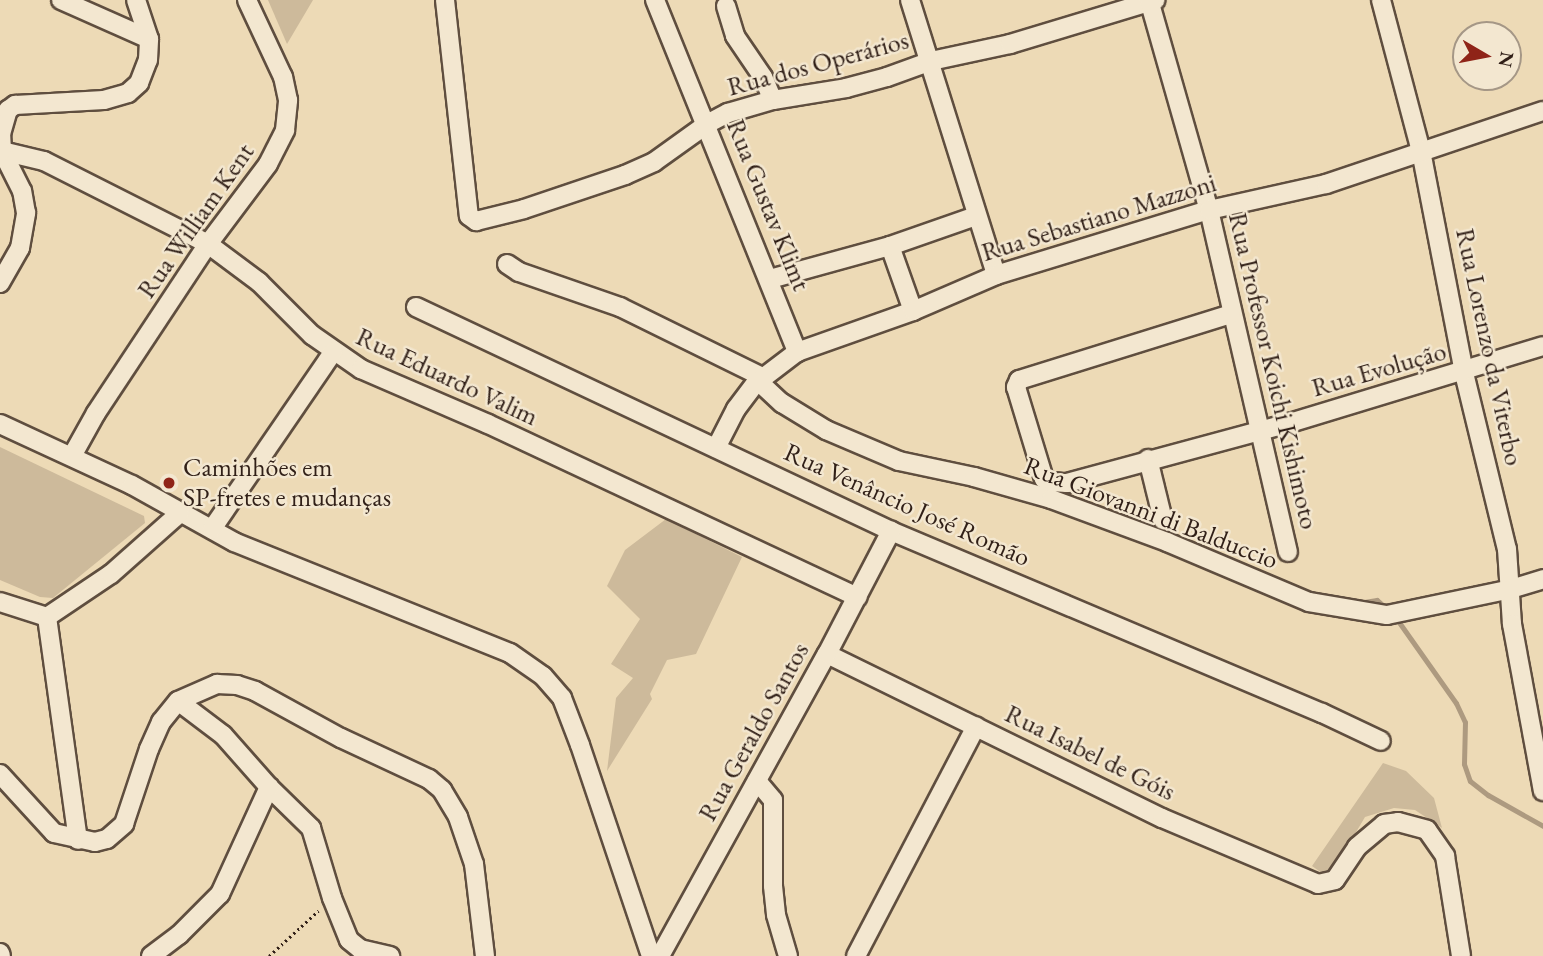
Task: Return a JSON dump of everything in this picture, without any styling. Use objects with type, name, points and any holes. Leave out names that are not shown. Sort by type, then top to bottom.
[{"type":"street","points":[[61,0],[149,39]]},
{"type":"street","points":[[0,283],[20,248],[26,213],[22,191],[2,151],[5,116],[15,105],[104,100],[128,93],[145,74],[149,39],[136,0]]},
{"type":"street","name":"Rua William Kent","points":[[72,456],[96,413],[208,244],[268,164],[285,130],[288,113],[283,77],[247,0]]},
{"type":"street","name":"Rua dos Operários","points":[[445,0],[469,216],[476,221],[513,212],[625,175],[654,162],[707,124],[728,113],[773,100],[846,88],[931,61],[1010,44],[1152,1]]},
{"type":"street","name":"Rua Gustav Klimt","points":[[655,0],[770,279],[797,352]]},
{"type":"street","points":[[910,0],[996,275]]},
{"type":"street","name":"Rua Lorenzo da Viterbo","points":[[1381,0],[1421,151],[1464,373],[1507,549],[1512,624],[1543,791]]},
{"type":"street","name":"Rua Professor Koichi Kishimoto","points":[[1152,1],[1209,210],[1288,552]]},
{"type":"street","points":[[726,6],[735,36],[763,77],[773,100]]},
{"type":"street","name":"Rua Sebastiano Mazzoni","points":[[716,448],[736,409],[760,379],[797,352],[913,310],[996,275],[1209,210],[1326,184],[1543,111]]},
{"type":"street","name":"Rua Eduardo Valim","points":[[2,151],[44,161],[208,244],[259,282],[333,352],[361,369],[488,424],[858,597]]},
{"type":"street","points":[[770,279],[890,246],[976,216]]},
{"type":"street","points":[[890,246],[913,310]]},
{"type":"street","name":"Rua Giovanni di Balduccio","points":[[507,264],[519,272],[620,307],[760,379],[782,403],[825,430],[899,461],[974,477],[1057,488],[1179,547],[1310,603],[1387,614],[1511,589],[1543,579]]},
{"type":"street","name":"Rua Venâncio José Romão","points":[[416,307],[891,531],[1322,713],[1381,741]]},
{"type":"street","points":[[1057,488],[1041,475],[1017,383],[1028,376],[1231,314]]},
{"type":"street","name":"Rua Evolução","points":[[1057,488],[1148,459],[1259,431],[1464,373],[1543,346]]},
{"type":"street","points":[[212,529],[333,352]]},
{"type":"street","points":[[0,424],[72,456],[273,559],[510,653],[553,685],[562,698],[580,745],[651,956]]},
{"type":"street","points":[[1148,459],[1163,520]]},
{"type":"street","points":[[47,617],[111,574],[180,513]]},
{"type":"street","name":"Rua Geraldo Santos","points":[[660,956],[858,597],[891,531]]},
{"type":"street","points":[[0,602],[47,617]]},
{"type":"street","points":[[47,617],[78,840]]},
{"type":"street","name":"Rua Isabel de Góis","points":[[827,654],[1162,818],[1318,884],[1335,880],[1357,847],[1384,824],[1398,822],[1427,830],[1445,856],[1461,956]]},
{"type":"street","points":[[0,774],[42,824],[54,833],[95,842],[118,832],[131,808],[136,784],[161,722],[178,701],[217,684],[237,685],[275,701],[341,738],[429,779],[450,801],[470,853],[480,898],[485,956]]},
{"type":"street","points":[[178,701],[223,735],[269,787],[311,828],[332,898],[353,945],[390,956]]},
{"type":"street","points":[[856,956],[976,726]]},
{"type":"street","points":[[757,781],[773,800],[773,886],[776,915],[788,956]]},
{"type":"street","points":[[151,956],[187,928],[220,894],[241,855],[269,787]]},
{"type":"path","points":[[269,956],[332,898]]},
{"type":"shaded area","points":[[268,0],[313,0],[287,44]]},
{"type":"shaded area","points":[[0,447],[144,516],[145,523],[53,598],[40,597],[0,580]]},
{"type":"shaded area","points":[[666,519],[742,557],[696,654],[667,660],[650,694],[652,699],[607,771],[616,698],[633,678],[611,664],[640,619],[607,586],[625,550]]},
{"type":"shaded area","points":[[1383,763],[1406,771],[1434,798],[1442,828],[1415,810],[1394,808],[1365,817],[1329,878],[1312,866]]},
{"type":"waterway","points":[[1358,603],[1377,600],[1387,609]]},
{"type":"waterway","points":[[1396,618],[1456,703],[1465,722],[1464,764],[1470,781],[1488,795],[1543,826]]},
{"type":"place","name":"Caminhões em SP-fretes e mudanças","points":[[169,483]]}]
